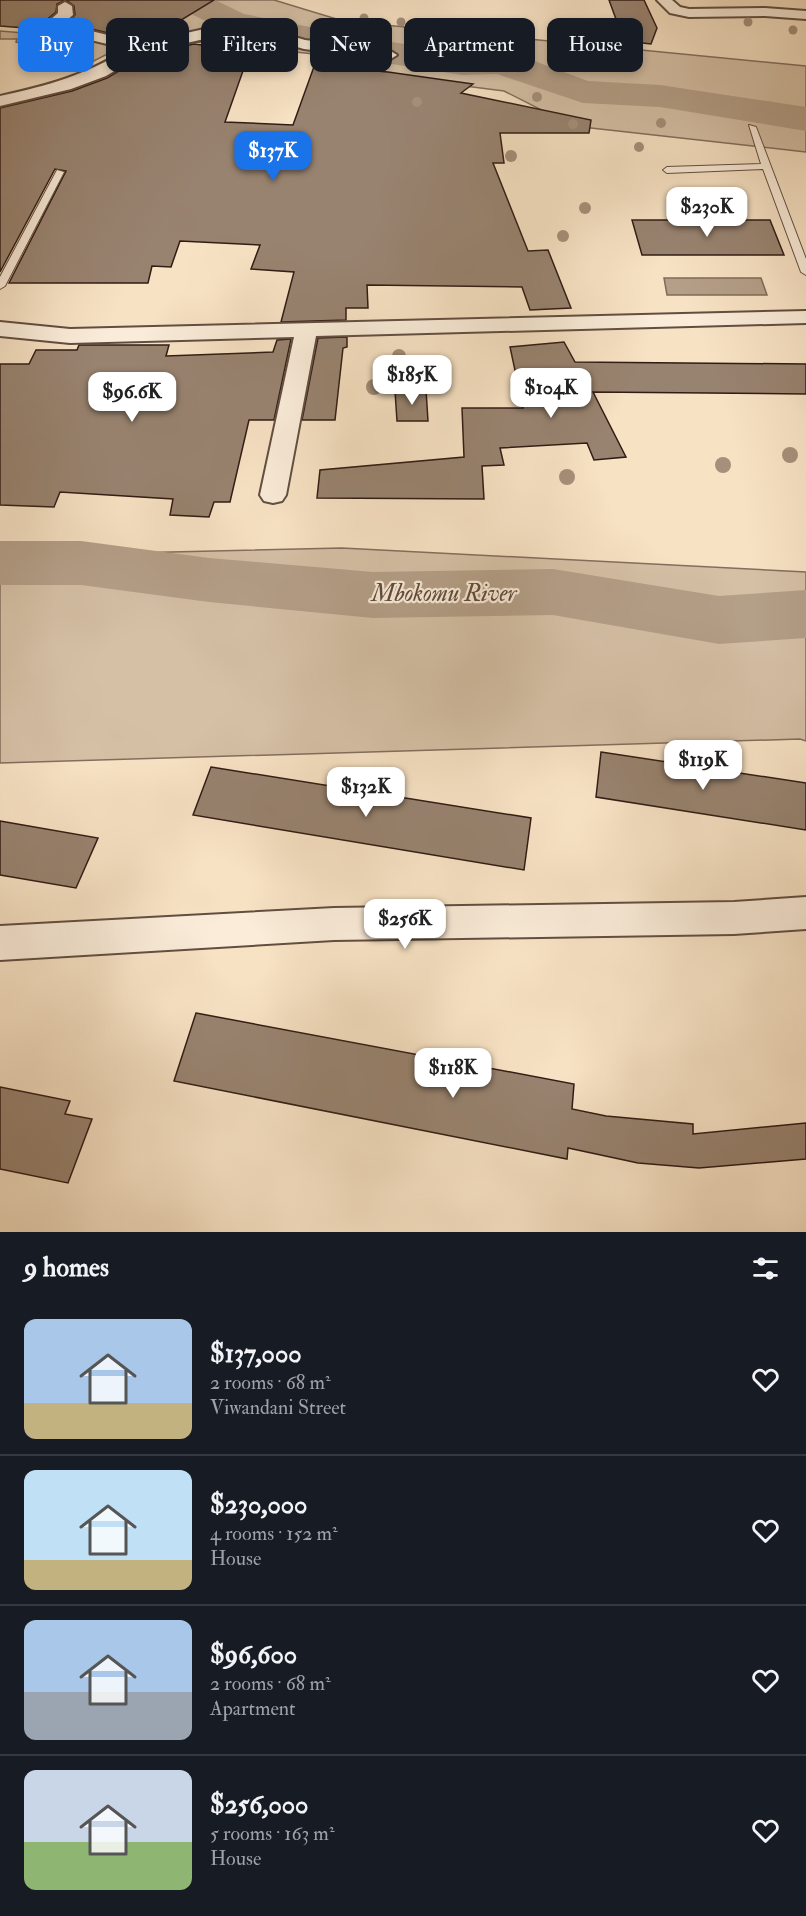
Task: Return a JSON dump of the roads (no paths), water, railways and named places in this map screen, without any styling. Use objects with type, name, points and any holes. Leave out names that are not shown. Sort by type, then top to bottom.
[{"type":"street","points":[[664,0],[675,10],[689,13],[806,15]]},
{"type":"street","points":[[65,6],[66,15],[50,26],[106,40]]},
{"type":"street","points":[[189,36],[239,29],[310,45]]},
{"type":"street","points":[[0,101],[65,86],[106,69]]},
{"type":"street","points":[[0,329],[70,336],[806,318]]},
{"type":"street","points":[[273,495],[306,332]]},
{"type":"street","points":[[0,350],[70,336]]},
{"type":"street","points":[[0,943],[334,924],[734,918],[806,913]]},
{"type":"lane","points":[[752,127],[806,272]]},
{"type":"lane","points":[[667,170],[767,166]]},
{"type":"lane","points":[[0,286],[60,172]]},
{"type":"waterway","points":[[189,0],[234,22],[366,49],[462,64],[498,63],[583,92],[660,96],[806,119]]},
{"type":"waterway","name":"Mbokomu River","points":[[0,563],[81,563],[209,580],[373,595],[553,592],[719,620],[806,614]]}]
